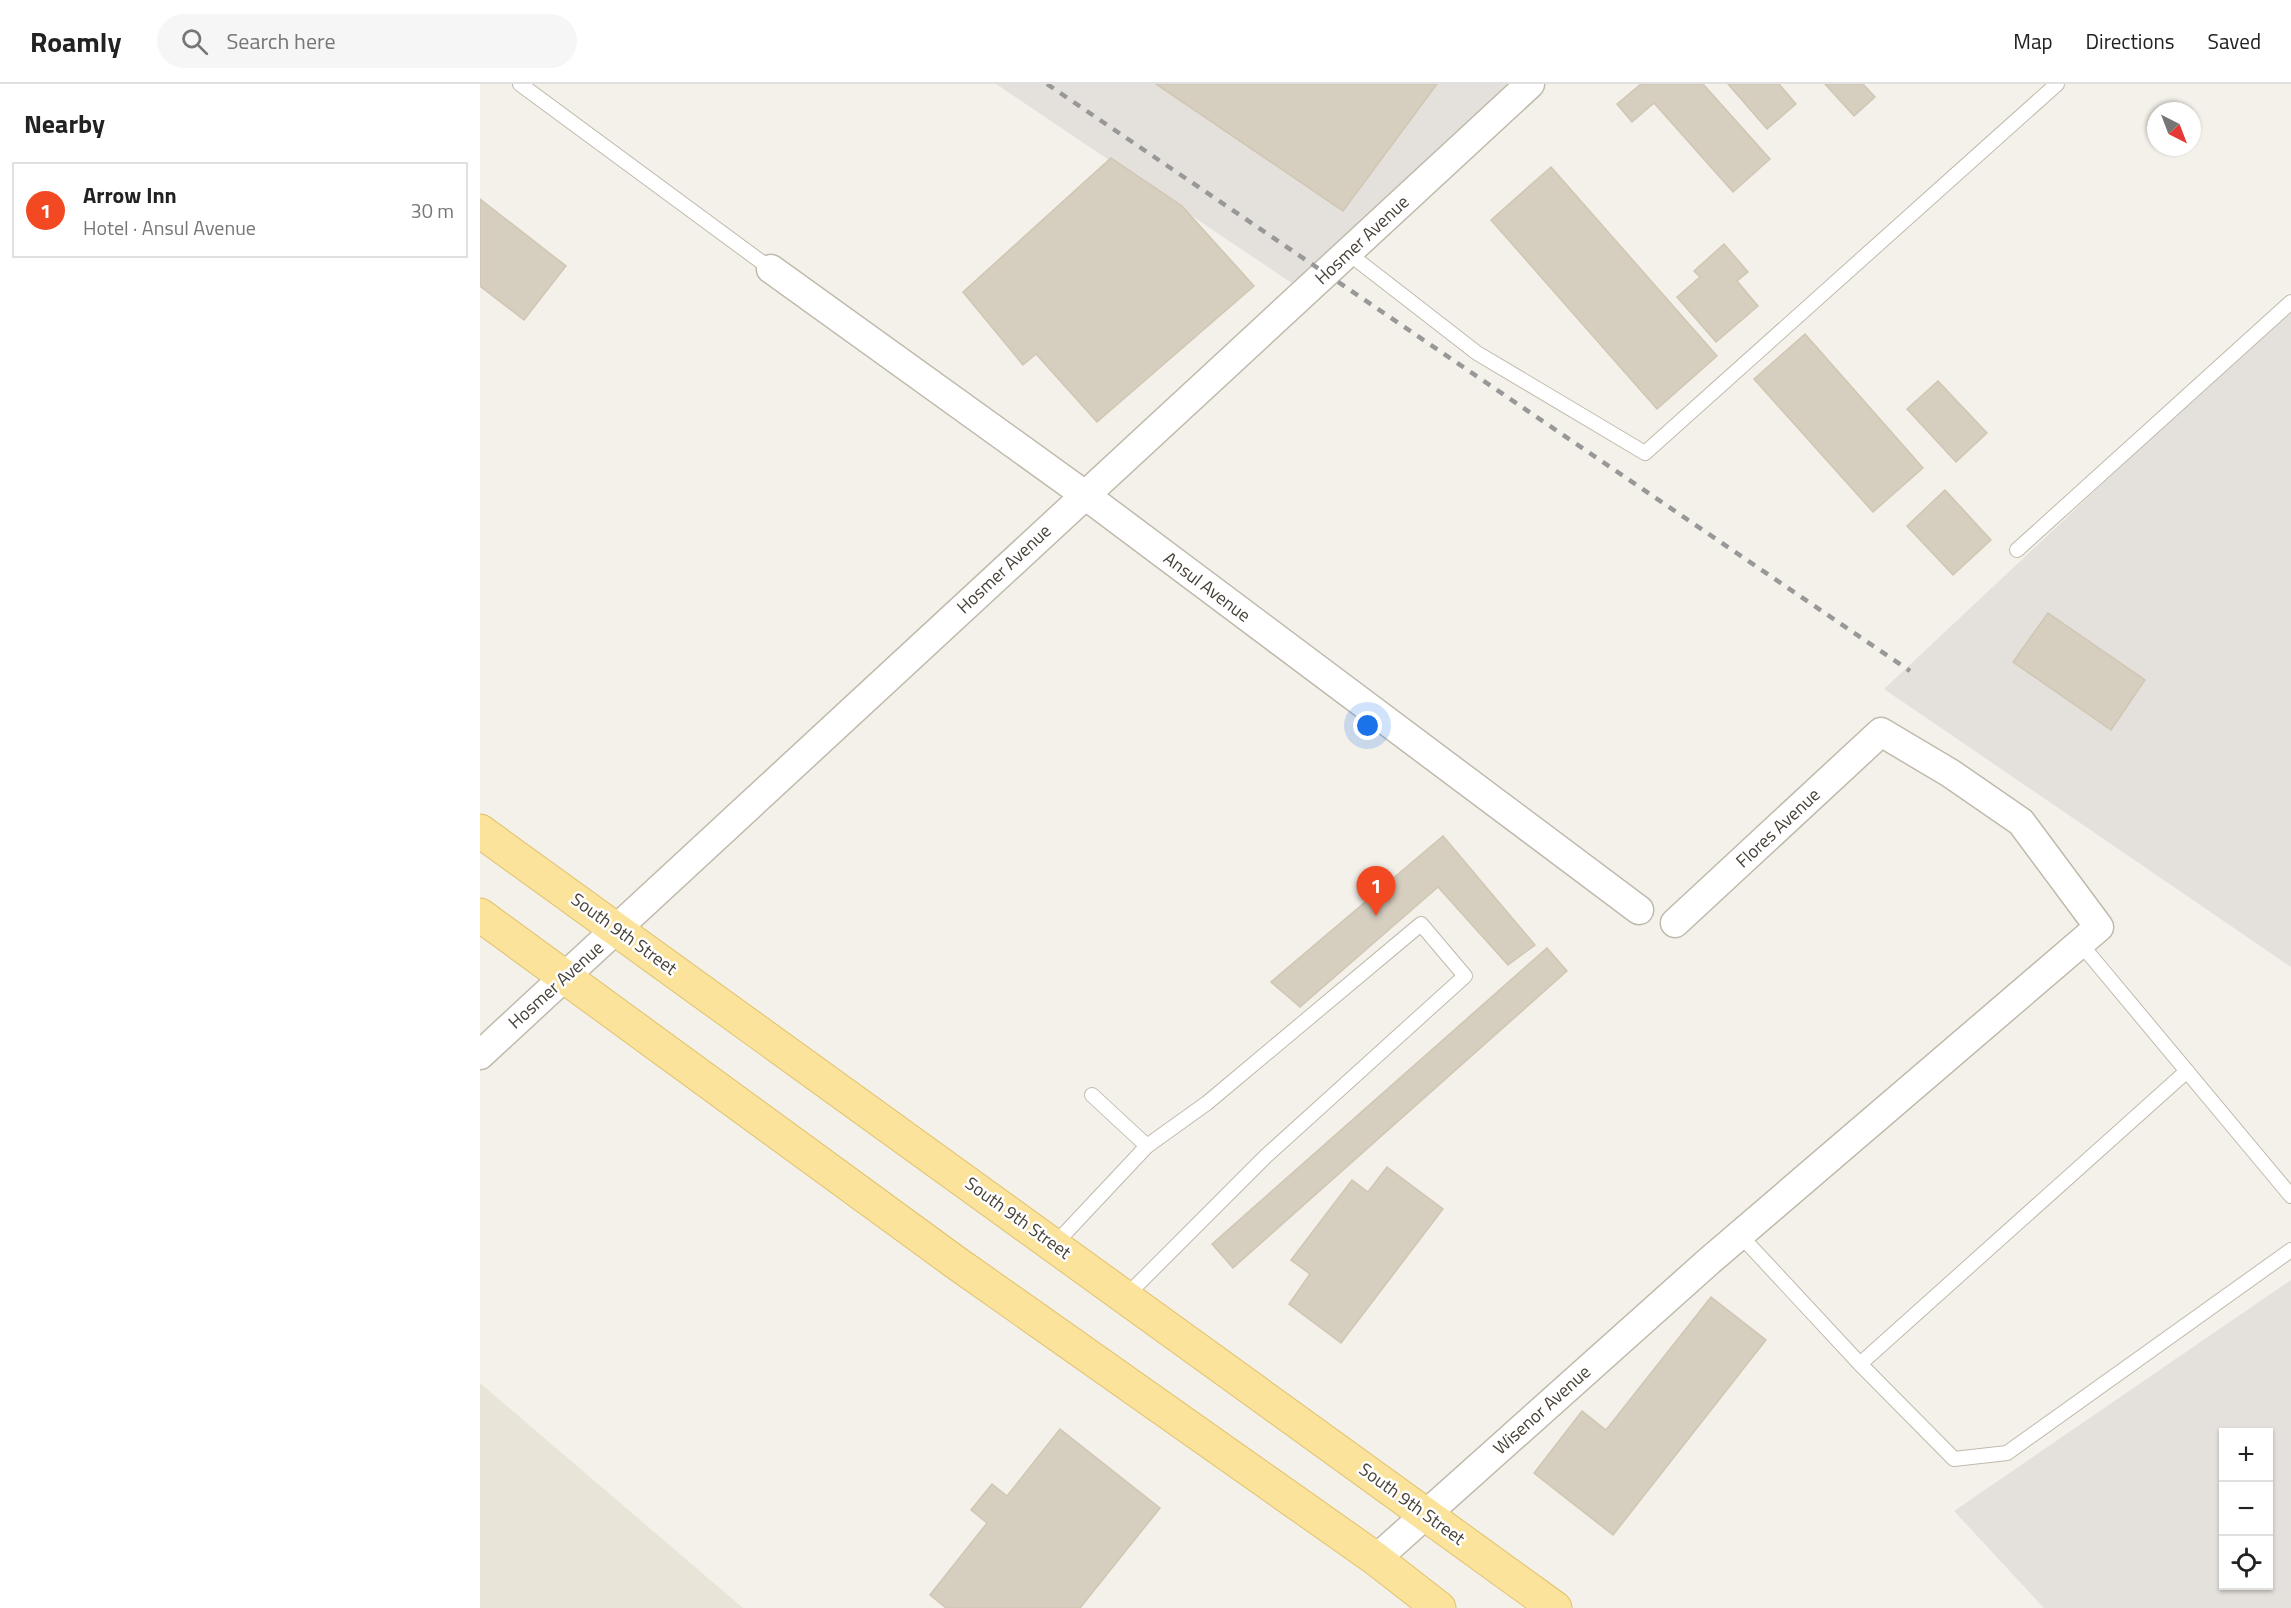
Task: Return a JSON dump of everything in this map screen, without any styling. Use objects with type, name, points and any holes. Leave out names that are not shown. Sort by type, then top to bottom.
[{"type":"main road","name":"South 9th Street","points":[[480,831],[1555,1608]]},
{"type":"main road","points":[[480,915],[945,1256],[1376,1560],[1439,1608]]},
{"type":"street","name":"Hosmer Avenue","points":[[480,1055],[618,929],[785,770],[1530,84]]},
{"type":"street","name":"Ansul Avenue","points":[[771,270],[1085,495],[1639,910]]},
{"type":"street","name":"Flores Avenue","points":[[1675,923],[1881,732]]},
{"type":"street","name":"Wisenor Avenue","points":[[1376,1560],[1708,1262],[2099,927],[2021,822],[1950,774],[1881,732]]},
{"type":"lane","points":[[520,84],[771,270]]},
{"type":"lane","points":[[1348,253],[1477,353],[1645,453],[2057,84]]},
{"type":"lane","points":[[2018,550],[2291,302]]},
{"type":"lane","points":[[1054,1245],[1148,1146],[1207,1104],[1421,924],[1466,976],[1266,1156],[1126,1296]]},
{"type":"lane","points":[[2080,943],[2291,1196]]},
{"type":"lane","points":[[1860,1365],[2187,1071]]},
{"type":"lane","points":[[1092,1095],[1148,1146]]},
{"type":"lane","points":[[1740,1235],[1860,1365],[1954,1459],[2007,1453],[2291,1250]]},
{"type":"shaded area","points":[[996,84],[1530,84],[1305,292]]},
{"type":"shaded area","points":[[2291,307],[2291,967],[1884,689]]},
{"type":"shaded area","points":[[2291,1280],[2291,1608],[2044,1608],[1954,1511]]},
{"type":"shaded area","points":[[480,1383],[743,1608],[480,1608]]},
{"type":"building","points":[[1156,84],[1437,84],[1343,211]]},
{"type":"building","points":[[1641,84],[1703,84],[1770,159],[1733,192],[1654,103],[1632,122],[1617,104]]},
{"type":"building","points":[[1728,84],[1779,84],[1796,104],[1767,129]]},
{"type":"building","points":[[1825,84],[1863,84],[1875,97],[1854,116]]},
{"type":"building","points":[[1111,158],[1182,206],[1254,286],[1097,422],[1036,354],[1023,365],[963,292]]},
{"type":"building","points":[[1551,167],[1717,356],[1657,409],[1491,220]]},
{"type":"building","points":[[480,199],[566,266],[524,320],[480,286]]},
{"type":"building","points":[[1724,244],[1748,272],[1737,281],[1758,306],[1716,342],[1677,297],[1700,277],[1694,271]]},
{"type":"building","points":[[1805,334],[1923,468],[1873,512],[1754,379]]},
{"type":"building","points":[[1938,381],[1987,433],[1956,462],[1907,409]]},
{"type":"building","points":[[1945,490],[1991,540],[1953,575],[1907,526]]},
{"type":"building","points":[[2048,613],[2145,680],[2111,730],[2013,662]]},
{"type":"building","points":[[1443,836],[1535,945],[1508,965],[1438,887],[1300,1007],[1271,982]]},
{"type":"building","points":[[1547,948],[1567,971],[1233,1268],[1212,1244]]},
{"type":"building","points":[[1387,1167],[1443,1209],[1341,1343],[1289,1304],[1310,1274],[1291,1260],[1352,1180],[1368,1192]]},
{"type":"building","points":[[1711,1297],[1766,1340],[1613,1535],[1534,1473],[1582,1411],[1606,1430]]},
{"type":"building","points":[[1060,1429],[1160,1508],[1080,1608],[946,1608],[930,1595],[987,1523],[971,1510],[992,1484],[1007,1496]]},
{"type":"railway","points":[[1047,84],[1910,671]]},
{"type":"place","name":"Arrow Inn","points":[[1376,916]]}]
